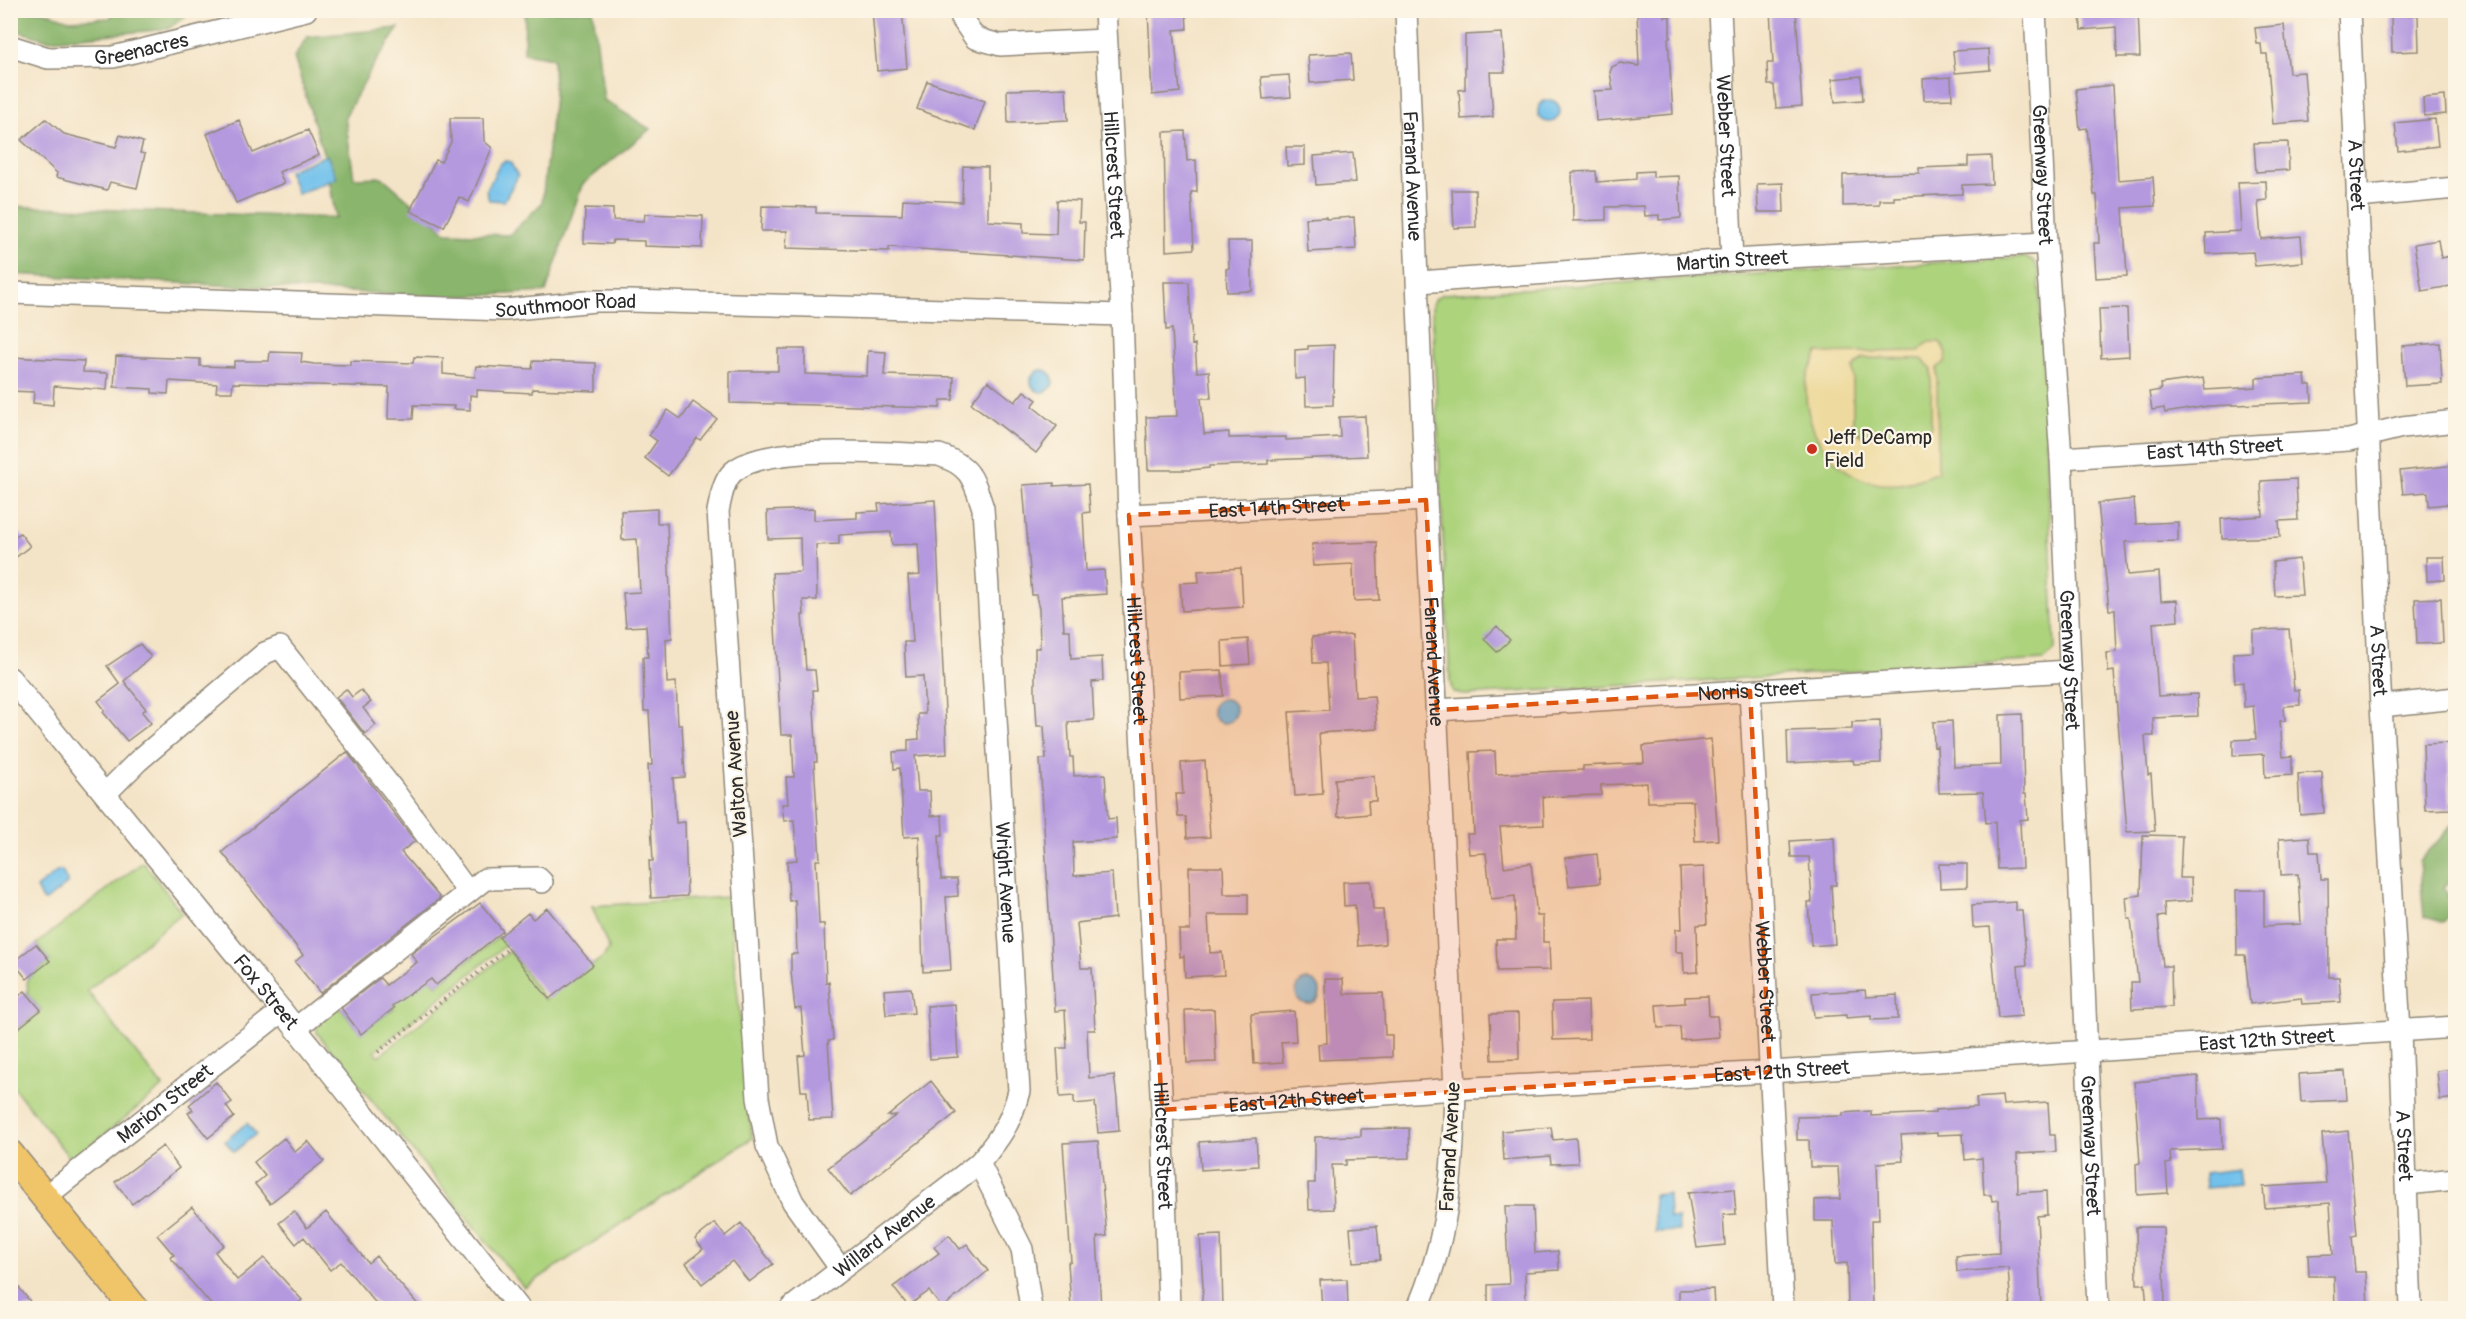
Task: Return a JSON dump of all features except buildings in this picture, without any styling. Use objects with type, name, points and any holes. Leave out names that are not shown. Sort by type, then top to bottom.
[{"type":"main road","points":[[10,1154],[134,1308]]},
{"type":"street","name":"Greenacres","points":[[10,46],[48,58],[113,57],[306,10]]},
{"type":"street","points":[[962,10],[962,19],[975,38],[1000,45],[1106,40]]},
{"type":"street","name":"Hillcrest Street","points":[[1105,10],[1122,315],[1129,515],[1162,1110],[1169,1308]]},
{"type":"street","name":"Farrand Avenue","points":[[1406,10],[1419,282],[1426,500],[1455,1089],[1452,1177],[1445,1225],[1433,1273],[1418,1308]]},
{"type":"street","name":"Webber Street","points":[[1720,10],[1732,260]]},
{"type":"street","name":"Greenway Street","points":[[2034,10],[2046,243],[2061,458],[2068,671],[2097,1308]]},
{"type":"street","name":"A Street","points":[[2349,10],[2367,434],[2400,1032],[2411,1308]]},
{"type":"street","points":[[2357,197],[2456,188]]},
{"type":"street","name":"Martin Street","points":[[1419,282],[1732,260],[2046,243]]},
{"type":"street","name":"Southmoor Road","points":[[10,293],[505,310],[595,301],[630,301],[1122,315]]},
{"type":"street","name":"East 14th Street","points":[[2061,458],[2349,440],[2367,434],[2456,421]]},
{"type":"street","name":"Wright Avenue","points":[[939,454],[954,460],[972,474],[983,508],[1016,1027],[1019,1091],[1012,1118],[1001,1137],[978,1163]]},
{"type":"street","name":"Walton Avenue","points":[[840,1268],[793,1202],[767,1146],[758,1098],[718,511],[723,490],[731,474],[746,463],[774,455],[939,454]]},
{"type":"street","name":"East 14th Street","points":[[1129,515],[1426,500]]},
{"type":"street","points":[[105,794],[138,761],[256,661],[279,647],[394,791],[468,892]]},
{"type":"street","name":"Norris Street","points":[[1437,710],[2068,671]]},
{"type":"street","name":"Fox Street","points":[[10,678],[296,1028],[519,1308]]},
{"type":"street","name":"Webber Street","points":[[1750,691],[1782,1308]]},
{"type":"street","points":[[2381,706],[2456,698]]},
{"type":"street","points":[[296,1028],[485,879],[538,878],[542,882]]},
{"type":"street","name":"Marion Street","points":[[45,1197],[282,1011]]},
{"type":"street","name":"East 12th Street","points":[[1162,1110],[1455,1089],[1770,1072],[2400,1032],[2456,1026]]},
{"type":"street","points":[[978,1163],[1022,1249],[1031,1308]]},
{"type":"street","name":"Willard Avenue","points":[[791,1308],[978,1163]]},
{"type":"street","points":[[2407,1184],[2456,1179]]},
{"type":"path","points":[[378,1052],[508,949]]},
{"type":"highlighted area","points":[[1426,500],[1437,710],[1750,691],[1770,1072],[1162,1110],[1129,515]]},
{"type":"green space","points":[[10,11],[43,11],[69,20],[110,18],[116,11],[192,11],[168,29],[48,40],[11,29]]},
{"type":"green space","points":[[525,11],[593,11],[604,100],[650,129],[582,185],[546,292],[445,297],[11,274],[10,206],[336,218],[326,162],[294,57],[307,37],[399,28],[374,64],[345,117],[354,178],[382,177],[447,233],[509,235],[542,203],[554,95],[553,58],[524,53]]},
{"type":"green space","points":[[2023,257],[2034,261],[2039,273],[2055,650],[2044,660],[1464,695],[1453,692],[1450,682],[1432,306],[1436,298],[1443,294]]},
{"type":"green space","points":[[2455,822],[2455,876],[2444,887],[2455,910],[2443,922],[2424,917],[2419,862]]},
{"type":"green space","points":[[143,862],[182,913],[87,991],[163,1087],[72,1161],[11,1084],[11,1035],[41,1010],[28,995],[27,979],[50,961],[36,944]]},
{"type":"green space","points":[[728,897],[752,1138],[524,1288],[317,1033],[317,1021],[334,1008],[340,1007],[361,1033],[394,1008],[387,999],[393,994],[386,985],[393,980],[406,996],[430,978],[436,985],[499,937],[506,945],[375,1051],[379,1056],[510,951],[545,1000],[603,957],[609,949],[592,906]]},
{"type":"sand","points":[[1928,342],[1940,342],[1947,353],[1945,362],[1937,368],[1938,472],[1899,484],[1878,484],[1860,478],[1843,468],[1830,455],[1811,422],[1806,383],[1811,368],[1818,353],[1919,351]],"holes":[[[1863,358],[1922,359],[1931,368],[1931,427],[1921,436],[1862,436],[1853,427],[1853,368]]]},
{"type":"water","points":[[1549,100],[1557,103],[1560,111],[1557,119],[1549,122],[1541,119],[1538,111],[1541,103]]},
{"type":"water","points":[[327,155],[337,178],[297,194],[288,171]]},
{"type":"water","points":[[505,161],[510,162],[518,176],[504,201],[489,200],[486,191],[500,164]]},
{"type":"water","points":[[1042,370],[1050,373],[1053,381],[1050,389],[1042,392],[1034,389],[1031,381],[1034,373]]},
{"type":"water","points":[[1224,699],[1233,702],[1236,711],[1233,720],[1224,723],[1215,720],[1212,711],[1215,702]]},
{"type":"water","points":[[58,871],[62,871],[68,883],[46,901],[42,900],[36,888]]},
{"type":"water","points":[[1308,980],[1313,981],[1319,987],[1319,997],[1313,1003],[1308,1004],[1303,1003],[1297,997],[1296,992],[1297,987],[1303,981]]},
{"type":"water","points":[[247,1123],[256,1134],[234,1152],[225,1141]]},
{"type":"water","points":[[2239,1169],[2241,1185],[2206,1188],[2205,1173]]},
{"type":"water","points":[[1668,1194],[1669,1218],[1678,1218],[1679,1231],[1655,1232],[1653,1195]]},
{"type":"place","name":"Jeff DeCamp Field","points":[[1812,449]]}]
